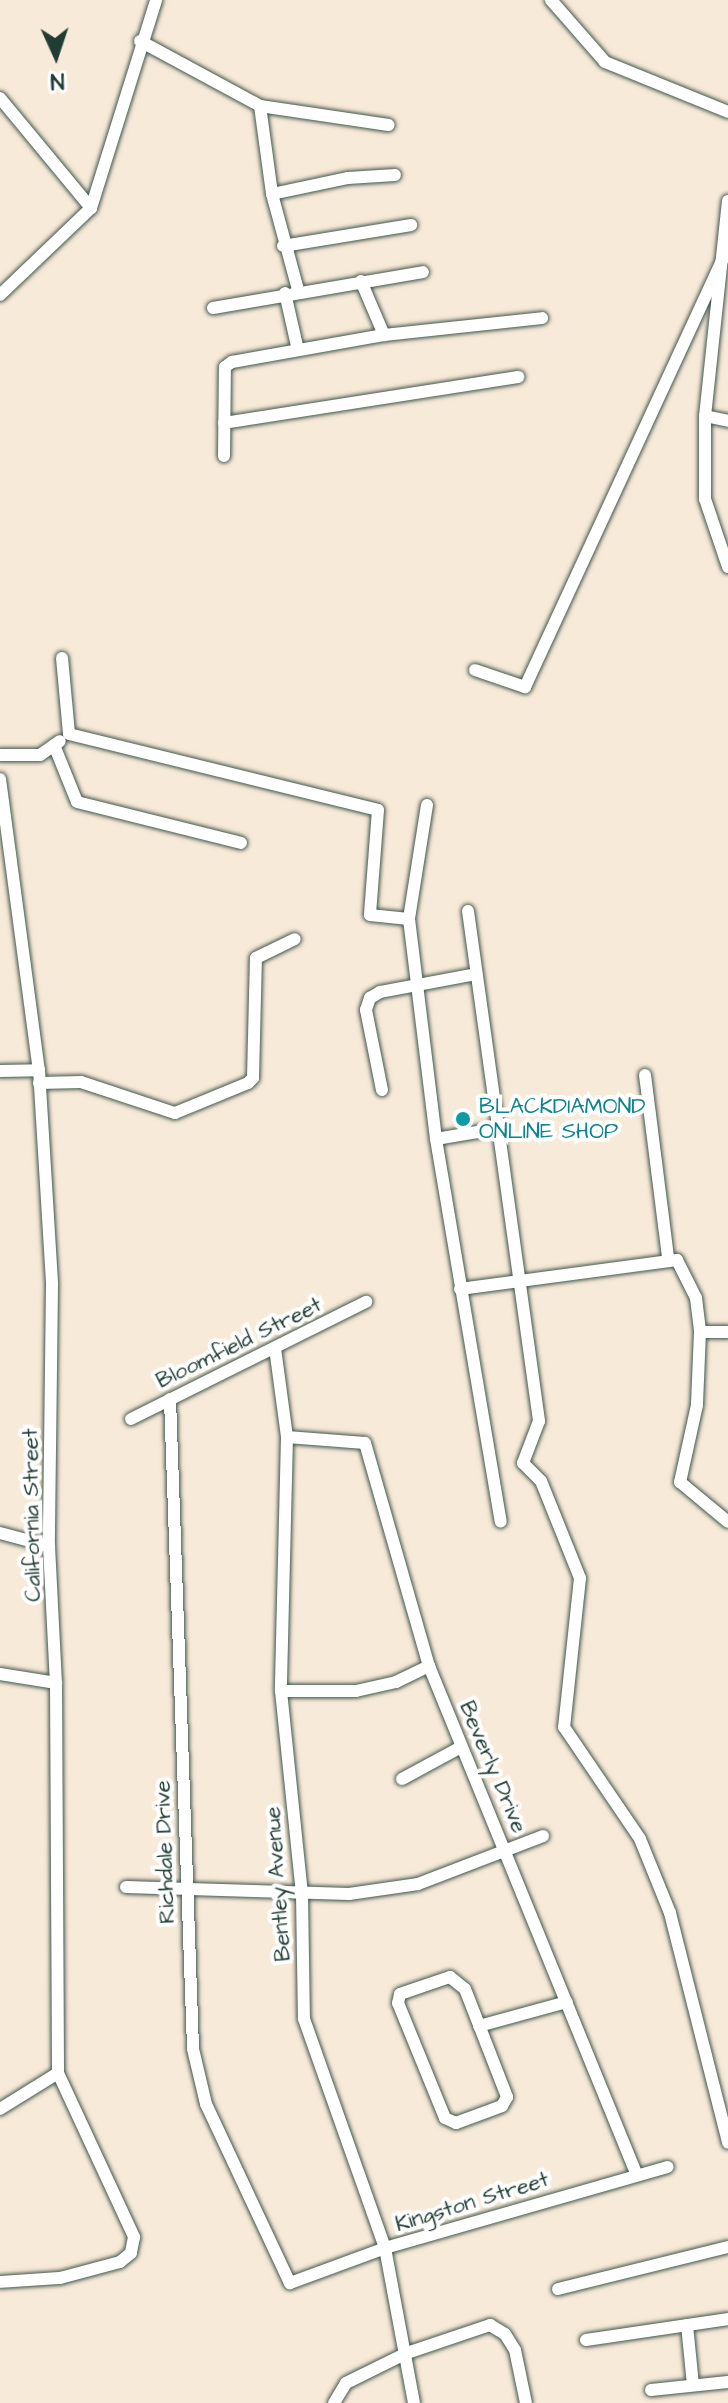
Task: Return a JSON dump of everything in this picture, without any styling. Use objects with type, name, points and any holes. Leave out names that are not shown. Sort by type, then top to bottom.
[{"type":"street","points":[[0,295],[91,208],[140,41],[156,0]]},
{"type":"street","points":[[551,0],[605,62],[728,112]]},
{"type":"street","points":[[140,41],[260,106],[389,125]]},
{"type":"street","points":[[0,98],[91,208]]},
{"type":"street","points":[[260,106],[298,350]]},
{"type":"street","points":[[272,194],[348,178],[395,175]]},
{"type":"street","points":[[728,201],[705,416],[705,499],[728,567]]},
{"type":"street","points":[[283,246],[411,225]]},
{"type":"street","points":[[475,670],[525,687],[723,259]]},
{"type":"street","points":[[213,308],[291,291],[423,272]]},
{"type":"street","points":[[361,281],[384,335]]},
{"type":"street","points":[[224,456],[225,367],[384,335],[542,318]]},
{"type":"street","points":[[224,423],[518,377]]},
{"type":"street","points":[[705,416],[728,421]]},
{"type":"street","points":[[62,658],[69,734]]},
{"type":"street","points":[[0,755],[40,755],[69,734]]},
{"type":"street","points":[[69,734],[378,810],[370,915],[409,919]]},
{"type":"street","points":[[54,745],[77,802],[241,843]]},
{"type":"street","name":"California Street","points":[[0,779],[2,813],[39,1076],[52,1285],[49,1546],[56,1683],[58,2073],[134,2237],[131,2253],[120,2262],[60,2278],[0,2282]]},
{"type":"street","points":[[427,805],[409,919],[415,985],[460,1289],[501,1522]]},
{"type":"street","points":[[468,911],[495,1129],[521,1285],[539,1421],[523,1463],[541,1481],[580,1578],[564,1727],[640,1839],[670,1913],[728,2143]]},
{"type":"street","points":[[0,1071],[81,1082],[175,1113],[248,1083],[253,1078],[256,958],[295,939]]},
{"type":"street","points":[[382,1090],[367,1004],[374,994],[476,974]]},
{"type":"street","points":[[645,1075],[668,1258],[686,1273],[700,1332],[697,1405],[680,1482],[728,1522]]},
{"type":"street","points":[[436,1139],[495,1129]]},
{"type":"street","points":[[460,1289],[521,1285],[668,1258]]},
{"type":"street","name":"Bloomfield Street","points":[[131,1419],[366,1302]]},
{"type":"street","points":[[700,1332],[728,1332]]},
{"type":"street","name":"Bentley Avenue","points":[[275,1348],[287,1437],[281,1691],[302,1895],[304,2019],[385,2248],[414,2403]]},
{"type":"street","name":"Richdale Drive","points":[[170,1399],[193,2049],[206,2104],[290,2283]]},
{"type":"street","name":"Beverly Drive","points":[[287,1437],[365,1443],[429,1666],[636,2173]]},
{"type":"street","points":[[0,1533],[49,1546]]},
{"type":"street","points":[[281,1691],[356,1691],[396,1682],[429,1666]]},
{"type":"street","points":[[0,1674],[56,1683]]},
{"type":"street","points":[[402,1779],[461,1747]]},
{"type":"street","points":[[126,1887],[186,1886],[302,1895],[418,1884],[543,1836]]},
{"type":"street","points":[[450,1977],[465,1989],[479,2026],[506,2103],[450,2122],[422,2068],[398,1999],[450,1977]]},
{"type":"street","points":[[479,2026],[567,2002]]},
{"type":"street","points":[[0,2109],[58,2073]]},
{"type":"street","name":"Kingston Street","points":[[290,2283],[385,2248],[636,2173],[668,2167]]},
{"type":"street","points":[[558,2289],[728,2247]]},
{"type":"street","points":[[586,2340],[728,2319]]},
{"type":"street","points":[[334,2403],[346,2383],[407,2353],[490,2325],[505,2334],[515,2350],[526,2403]]},
{"type":"street","points":[[687,2325],[693,2385]]},
{"type":"street","points":[[651,2390],[728,2382]]},
{"type":"place","name":"BLACKDIAMOND ONLINE SHOP","points":[[463,1119]]}]
